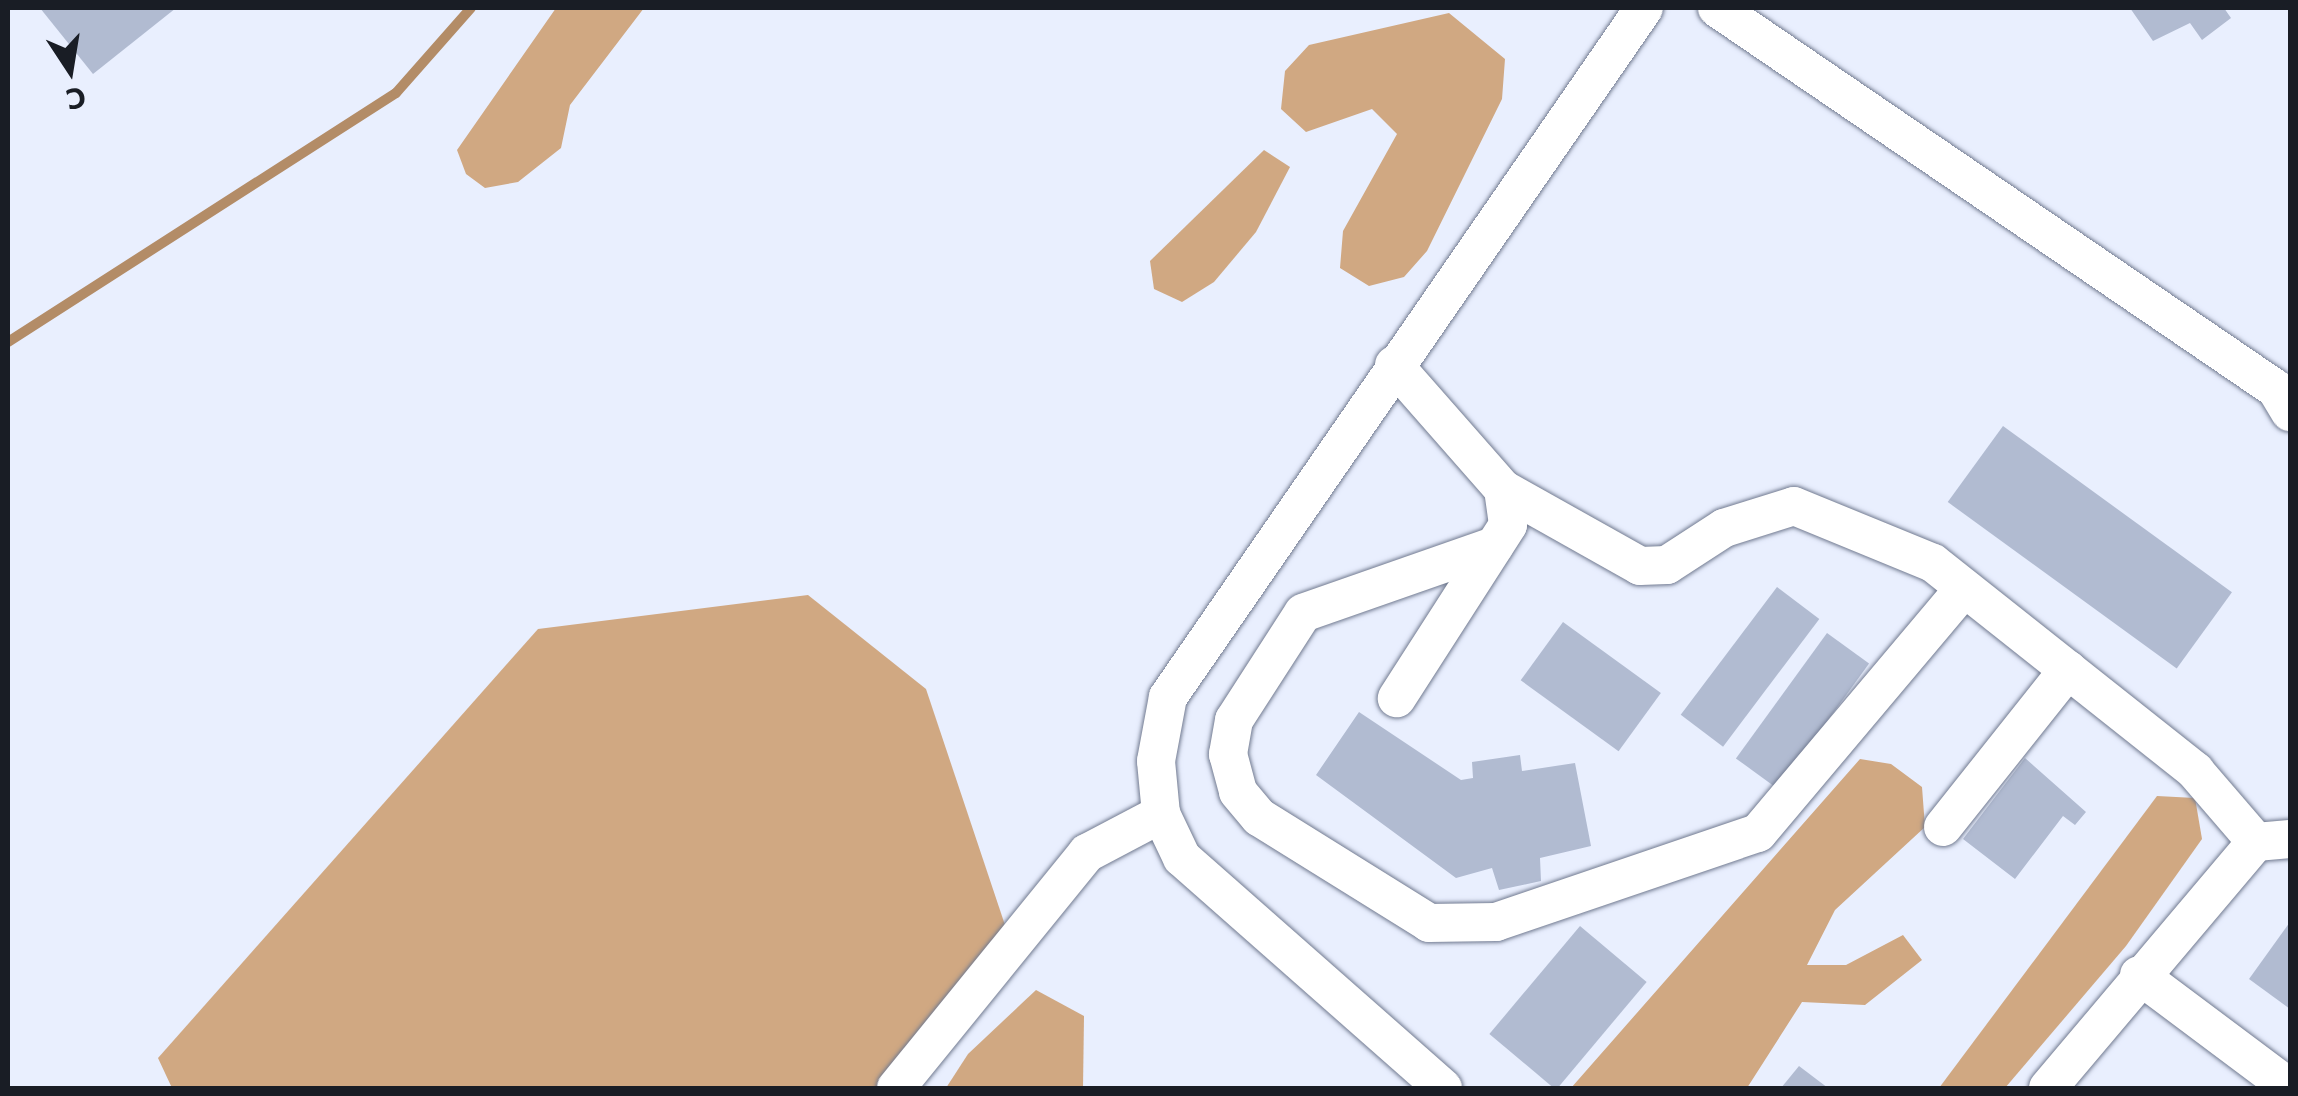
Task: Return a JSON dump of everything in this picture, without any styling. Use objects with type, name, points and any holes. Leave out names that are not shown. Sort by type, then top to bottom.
[{"type":"street","points":[[1443,1088],[1182,858],[1161,814],[1156,761],[1168,698],[1644,8]]},
{"type":"street","points":[[1716,8],[2276,388],[2290,412]]},
{"type":"street","points":[[1394,366],[1503,489],[1640,566],[1667,565],[1724,528],[1794,506],[1933,563],[2196,771],[2273,840],[2138,976],[2048,1088]]},
{"type":"street","points":[[1397,698],[1508,525],[1503,489]]},
{"type":"street","points":[[1494,546],[1303,613],[1234,720],[1228,754],[1238,792],[1259,817],[1430,923],[1496,922],[1758,833],[1964,588]]},
{"type":"street","points":[[1943,826],[2068,670]]},
{"type":"street","points":[[896,1088],[1087,853],[1161,814]]},
{"type":"street","points":[[2138,976],[2290,1088]]},
{"type":"shaded area","points":[[556,8],[644,8],[570,105],[561,148],[518,182],[485,188],[466,174],[457,150]]},
{"type":"shaded area","points":[[1449,13],[1505,59],[1502,99],[1427,251],[1404,277],[1369,286],[1340,268],[1343,231],[1397,134],[1372,109],[1306,132],[1281,109],[1285,71],[1309,45]]},
{"type":"shaded area","points":[[1264,150],[1290,167],[1256,232],[1214,282],[1182,302],[1154,289],[1150,261]]},
{"type":"shaded area","points":[[808,595],[926,689],[1010,940],[890,1088],[172,1088],[158,1058],[538,629]]},
{"type":"shaded area","points":[[1860,759],[1891,764],[1922,787],[1925,827],[1835,910],[1807,965],[1846,965],[1903,935],[1922,960],[1865,1005],[1802,1002],[1747,1088],[1571,1088]]},
{"type":"shaded area","points":[[2157,796],[2195,798],[2202,839],[2126,946],[2005,1088],[1939,1088]]},
{"type":"shaded area","points":[[1036,990],[1084,1016],[1083,1088],[946,1088],[968,1054]]},
{"type":"building","points":[[40,8],[176,8],[93,74]]},
{"type":"building","points":[[2130,8],[2224,8],[2231,18],[2202,40],[2190,23],[2153,41]]},
{"type":"building","points":[[2003,426],[2232,592],[2177,668],[1948,502]]},
{"type":"building","points":[[1777,587],[1819,619],[1723,747],[1681,715]]},
{"type":"building","points":[[1563,622],[1661,693],[1619,751],[1521,680]]},
{"type":"building","points":[[1827,633],[1869,664],[1778,789],[1736,758]]},
{"type":"building","points":[[1359,712],[1461,780],[1473,778],[1472,762],[1520,755],[1522,771],[1575,763],[1591,846],[1540,858],[1541,881],[1499,890],[1492,868],[1456,878],[1316,775]]},
{"type":"building","points":[[2025,758],[2086,812],[2075,825],[2063,816],[2015,879],[1963,839]]},
{"type":"building","points":[[2290,922],[2290,1009],[2249,979]]},
{"type":"building","points":[[1580,926],[1647,982],[1558,1088],[1489,1034]]},
{"type":"building","points":[[1799,1066],[1828,1088],[1781,1088]]},
{"type":"waterway","points":[[8,342],[396,93],[471,8]]}]
